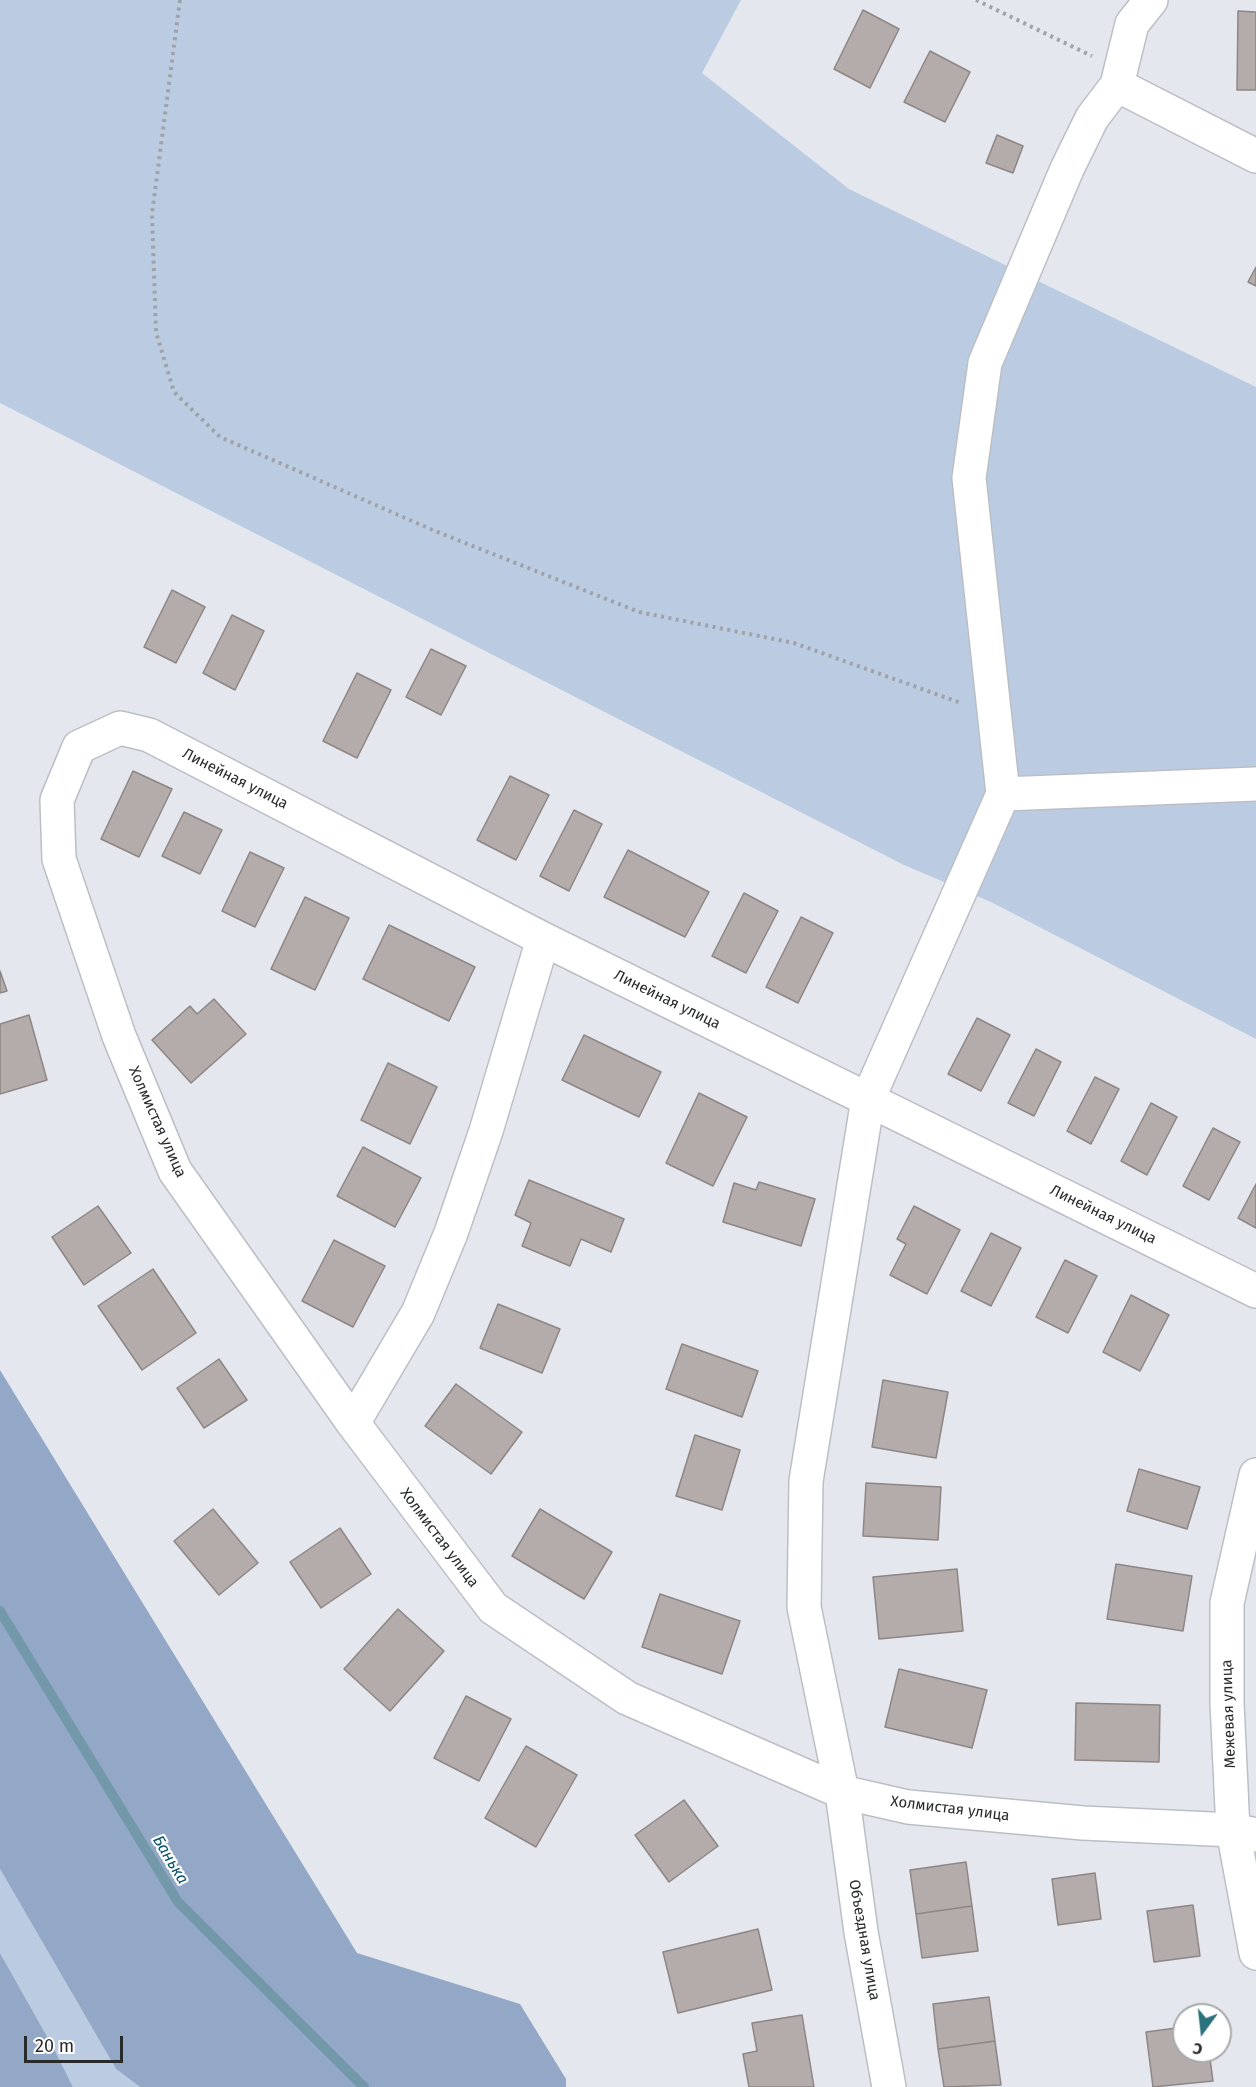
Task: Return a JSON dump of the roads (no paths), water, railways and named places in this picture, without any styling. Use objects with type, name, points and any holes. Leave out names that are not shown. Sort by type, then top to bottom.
[{"type":"street","points":[[1136,8],[1117,85],[1092,118],[1067,169],[985,363],[969,478],[1003,794],[1256,784]]},
{"type":"street","points":[[1117,85],[1256,156]]},
{"type":"street","name":"Линейная улица","points":[[80,747],[120,728],[149,735],[543,939],[1256,1291]]},
{"type":"street","name":"Холмистая улица","points":[[80,747],[57,800],[59,859],[119,1036],[175,1171],[353,1423],[493,1608],[627,1698],[842,1792],[908,1807],[1083,1822],[1245,1832]]},
{"type":"street","name":"Объездная улица","points":[[890,2087],[861,1932],[842,1792],[804,1607],[806,1482],[868,1099],[1003,794]]},
{"type":"street","points":[[353,1423],[418,1313],[451,1233],[486,1131],[543,939]]},
{"type":"street","name":"Межевая улица","points":[[1256,1475],[1227,1603],[1227,1703],[1245,1832],[1256,1953]]},
{"type":"waterway","name":"Банька","points":[[0,1611],[178,1902],[364,2087]]}]
